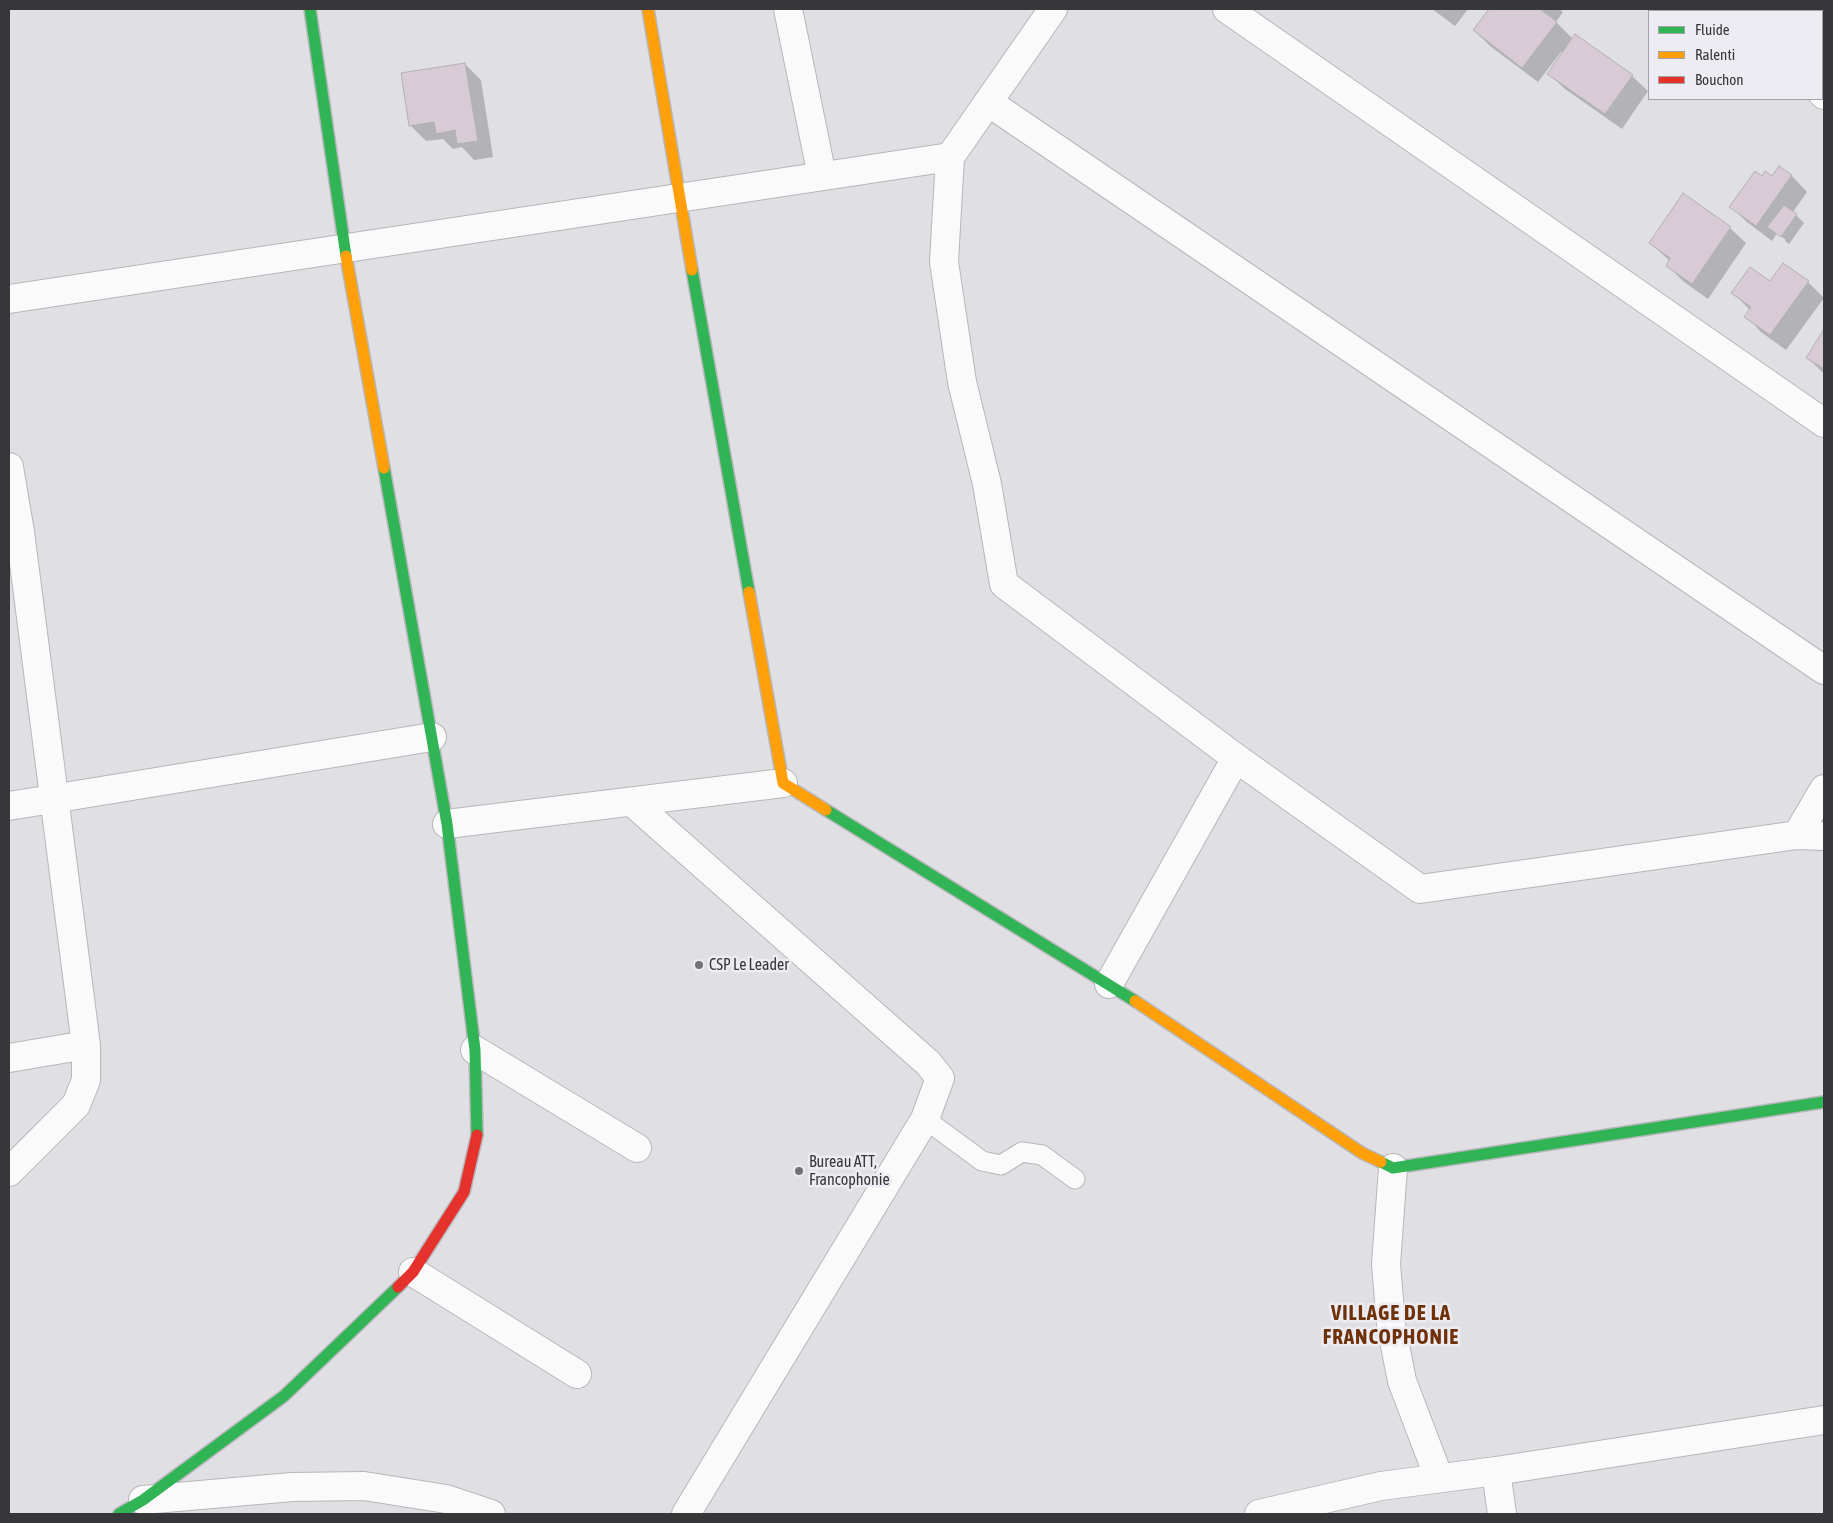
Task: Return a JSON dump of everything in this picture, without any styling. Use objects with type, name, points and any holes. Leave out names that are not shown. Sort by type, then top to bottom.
[{"type":"street","points":[[118,1514],[143,1500],[284,1396],[413,1272],[464,1192],[478,1132],[475,1050],[447,824],[346,248],[310,9]]},
{"type":"street","points":[[648,9],[678,198],[783,783]]},
{"type":"street","points":[[788,9],[822,176]]},
{"type":"street","points":[[1053,9],[950,157],[944,262],[962,382],[987,484],[1004,584],[1236,758],[1420,889],[1796,835],[1824,836]]},
{"type":"street","points":[[1227,9],[1824,423]]},
{"type":"street","points":[[988,102],[1824,670]]},
{"type":"street","points":[[9,300],[950,157]]},
{"type":"street","points":[[9,467],[14,533],[56,799],[86,1045],[86,1080],[76,1106],[9,1172]]},
{"type":"street","points":[[9,806],[432,736]]},
{"type":"street","points":[[1110,984],[1236,758]]},
{"type":"street","points":[[447,824],[783,783],[1110,984],[1362,1153],[1392,1168],[1824,1102]]},
{"type":"street","points":[[1796,835],[1824,789]]},
{"type":"street","points":[[632,802],[928,1063],[940,1078],[925,1119],[686,1514]]},
{"type":"street","points":[[9,1058],[86,1045]]},
{"type":"street","points":[[475,1050],[637,1148]]},
{"type":"street","points":[[1392,1168],[1386,1264],[1391,1325],[1402,1381],[1438,1478]]},
{"type":"street","points":[[413,1272],[577,1374]]},
{"type":"street","points":[[1259,1514],[1381,1486],[1496,1471],[1824,1420]]},
{"type":"street","points":[[1496,1471],[1502,1514]]},
{"type":"street","points":[[143,1500],[292,1487],[364,1486],[446,1499],[491,1514]]},
{"type":"lane","points":[[925,1119],[982,1161],[1001,1165],[1022,1152],[1042,1154],[1075,1179]]},
{"type":"building","points":[[1489,9],[1540,9],[1557,22],[1522,68],[1473,30]]},
{"type":"building","points":[[1575,34],[1633,75],[1605,114],[1547,74]]},
{"type":"building","points":[[465,63],[478,141],[457,144],[455,130],[436,134],[434,122],[409,126],[401,73]]},
{"type":"building","points":[[1779,166],[1792,175],[1756,226],[1729,207],[1755,171],[1762,176],[1765,171],[1772,176]]},
{"type":"building","points":[[1683,193],[1731,227],[1692,284],[1666,266],[1670,258],[1649,243]]},
{"type":"building","points":[[1784,205],[1797,214],[1781,237],[1767,227]]},
{"type":"building","points":[[1783,263],[1809,281],[1770,335],[1744,317],[1751,307],[1731,293],[1750,267],[1770,281]]},
{"type":"building","points":[[1824,329],[1824,369],[1806,358]]},
{"type":"traffic: fast","points":[[310,9],[346,256]]},
{"type":"traffic: fast","points":[[692,270],[749,592]]},
{"type":"traffic: fast","points":[[384,468],[447,824],[475,1050],[477,1135]]},
{"type":"traffic: fast","points":[[826,810],[1135,1001]]},
{"type":"traffic: fast","points":[[1381,1162],[1393,1168],[1824,1102]]},
{"type":"traffic: fast","points":[[119,1514],[143,1500],[284,1396],[398,1287]]},
{"type":"traffic: slow","points":[[648,9],[692,270]]},
{"type":"traffic: slow","points":[[346,256],[384,468]]},
{"type":"traffic: slow","points":[[749,592],[783,783],[826,810]]},
{"type":"traffic: slow","points":[[1135,1001],[1362,1153],[1381,1162]]},
{"type":"traffic: jam","points":[[398,1287],[413,1272],[464,1192],[477,1135]]},
{"type":"place","name":"CSP Le Leader","points":[[699,965]]},
{"type":"place","name":"Bureau ATT, Francophonie","points":[[799,1171]]},
{"type":"district","name":"VILLAGE DE LA FRANCOPHONIE","points":[[1391,1325]]}]
